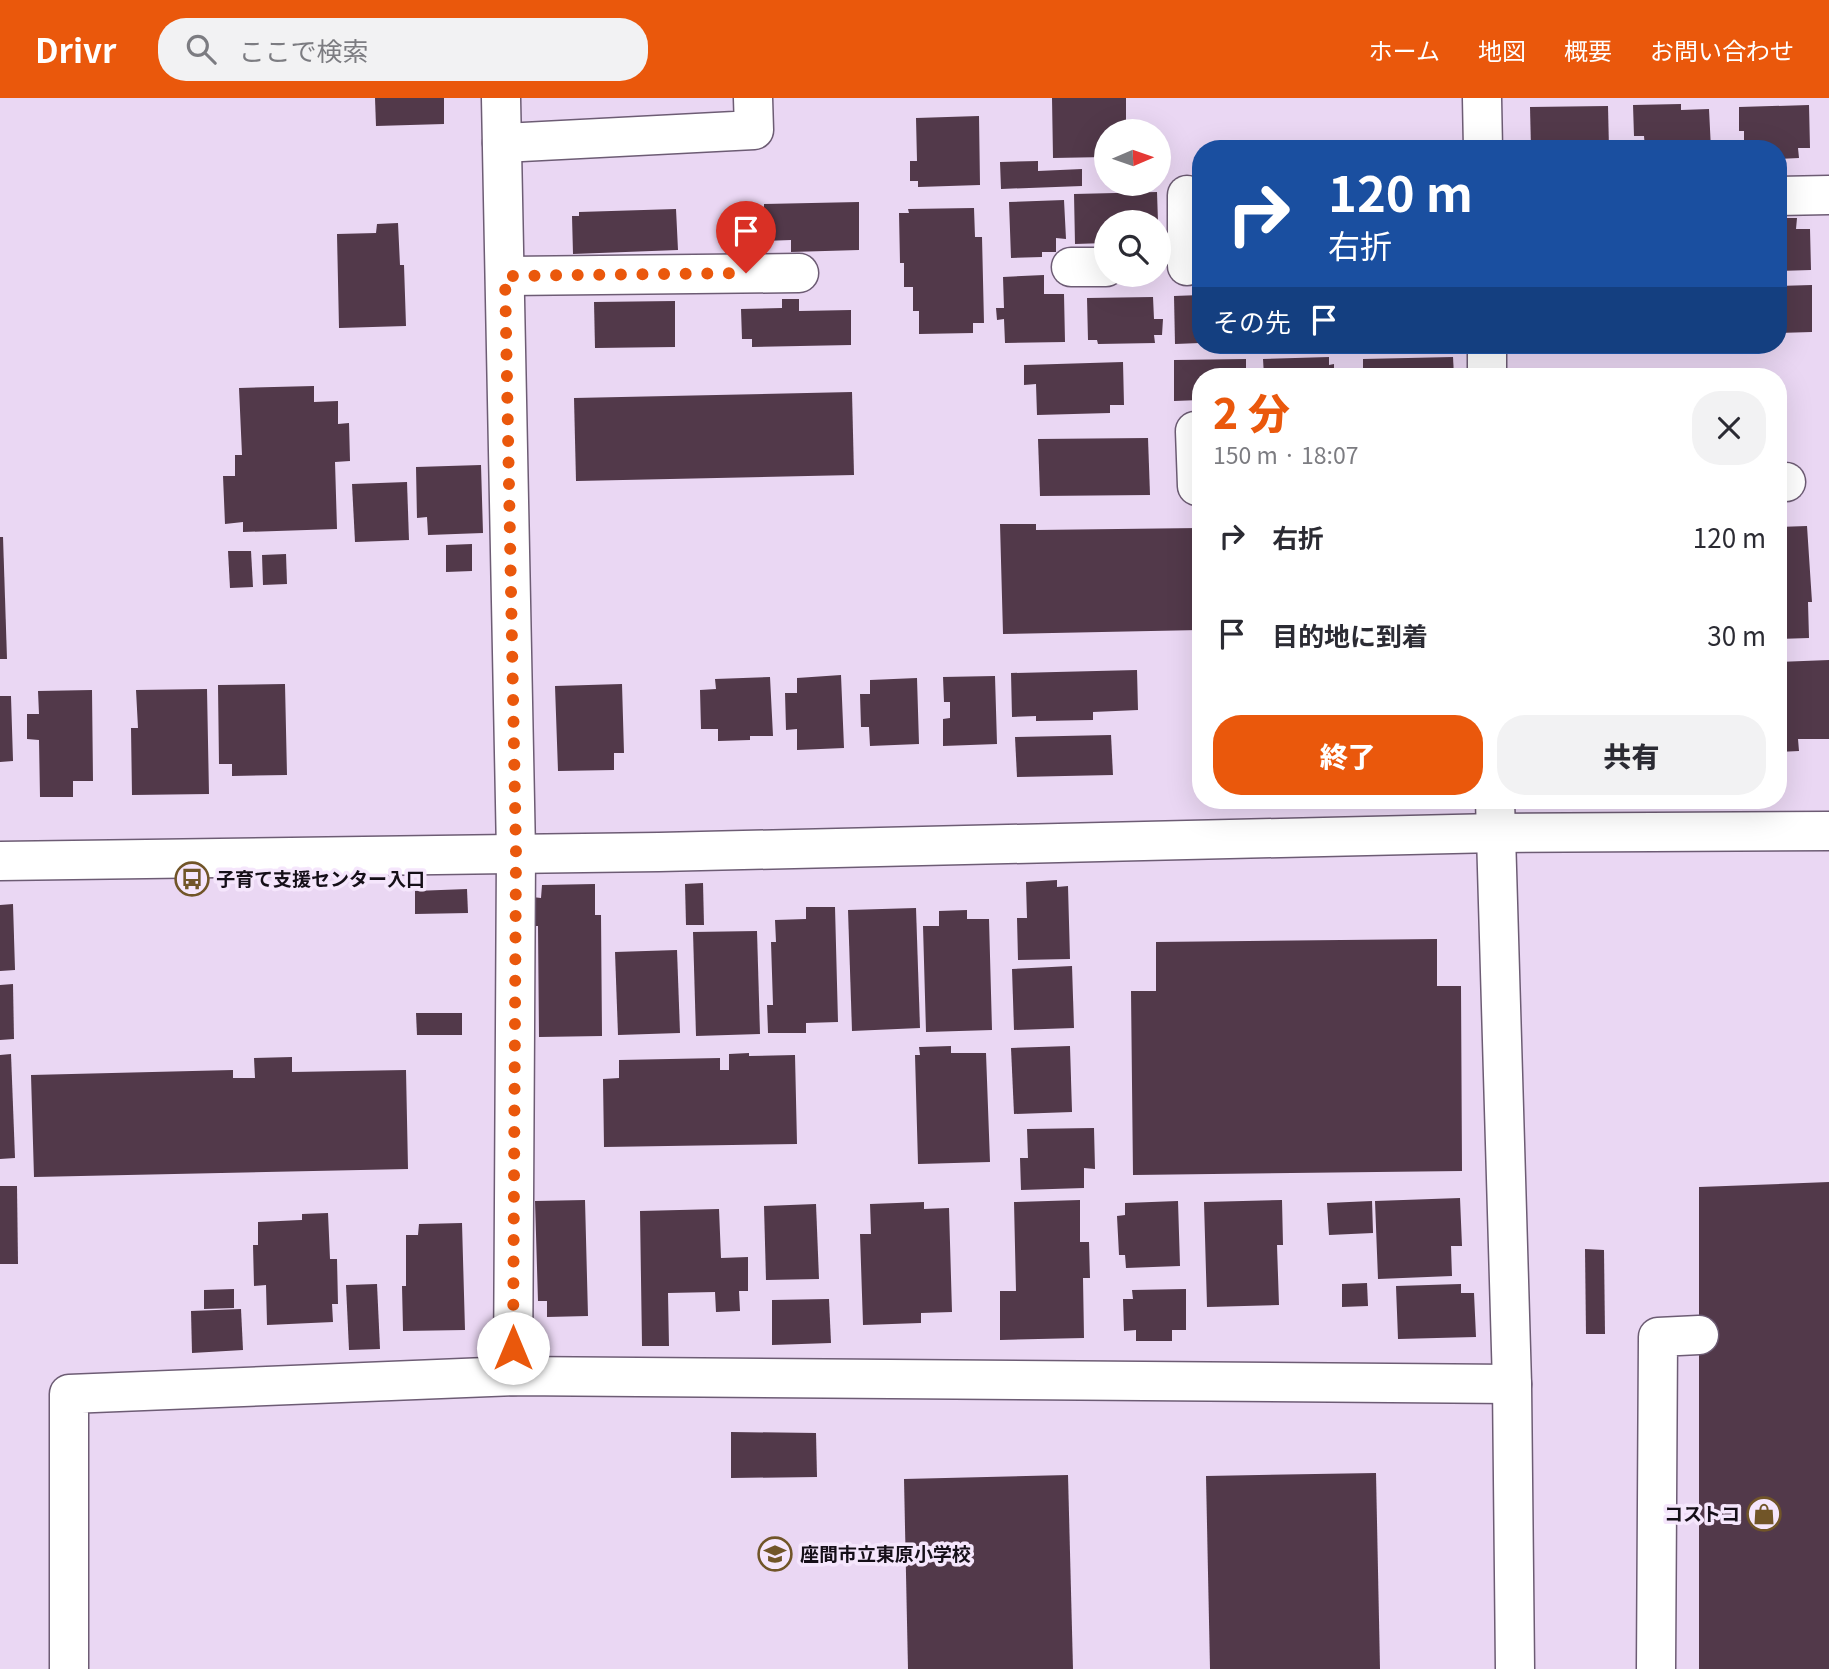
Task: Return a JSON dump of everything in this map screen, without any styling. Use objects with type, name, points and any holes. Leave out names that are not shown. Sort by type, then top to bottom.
[{"type":"street","points":[[501,98],[516,853],[513,1376]]},
{"type":"street","points":[[1482,98],[1483,140]]},
{"type":"street","points":[[502,143],[754,114]]},
{"type":"street","points":[[1787,196],[1829,194]]},
{"type":"street","points":[[1182,266],[1187,195]]},
{"type":"street","points":[[505,276],[799,273]]},
{"type":"street","points":[[1496,817],[1512,1384],[1515,1669]]},
{"type":"street","points":[[0,861],[687,852],[1496,817],[1829,831]]},
{"type":"street","points":[[1656,1669],[1658,1336],[1699,1347],[1679,1359],[1680,1669]]},
{"type":"street","points":[[69,1669],[69,1394],[513,1376],[1512,1384]]},
{"type":"building","points":[[375,98],[444,98],[444,124],[376,126]]},
{"type":"building","points":[[1052,98],[1126,98],[1126,119],[1094,119],[1094,157],[1053,158]]},
{"type":"building","points":[[1681,104],[1681,110],[1709,109],[1711,140],[1644,140],[1644,136],[1634,136],[1633,105]]},
{"type":"building","points":[[1809,105],[1810,148],[1798,148],[1799,158],[1787,159],[1787,140],[1744,140],[1744,131],[1739,131],[1739,107]]},
{"type":"building","points":[[1608,106],[1609,140],[1531,140],[1530,107]]},
{"type":"building","points":[[979,116],[980,185],[918,187],[918,181],[910,181],[910,161],[917,161],[916,118]]},
{"type":"building","points":[[1038,161],[1038,171],[1082,169],[1082,186],[1001,189],[1000,162]]},
{"type":"building","points":[[1074,194],[1157,196],[1158,210],[1094,210],[1094,243],[1075,244]]},
{"type":"building","points":[[1064,200],[1066,239],[1056,238],[1056,252],[1042,252],[1042,257],[1011,258],[1009,202]]},
{"type":"building","points":[[859,202],[859,250],[791,252],[791,240],[764,241],[764,204]]},
{"type":"building","points":[[974,208],[975,237],[982,237],[984,323],[973,323],[973,333],[919,334],[919,311],[913,311],[913,287],[904,287],[904,263],[900,263],[899,213],[909,213],[908,209]]},
{"type":"building","points":[[676,209],[678,250],[573,254],[572,216],[579,216],[579,212]]},
{"type":"building","points":[[1787,218],[1797,218],[1796,229],[1810,229],[1811,270],[1787,271]]},
{"type":"building","points":[[398,223],[400,265],[404,265],[406,326],[339,328],[337,234],[376,233],[377,224]]},
{"type":"building","points":[[1044,275],[1044,294],[1064,294],[1065,342],[1005,343],[1004,319],[997,320],[996,308],[1004,308],[1003,277]]},
{"type":"building","points":[[1812,285],[1812,332],[1787,333],[1787,286]]},
{"type":"building","points":[[1192,295],[1192,343],[1175,344],[1174,296]]},
{"type":"building","points":[[1153,297],[1154,319],[1163,319],[1162,335],[1154,335],[1155,343],[1098,344],[1097,340],[1088,340],[1087,298]]},
{"type":"building","points":[[782,299],[799,299],[799,311],[851,310],[851,345],[752,347],[752,339],[742,339],[741,309],[782,308]]},
{"type":"building","points":[[675,301],[675,347],[595,348],[594,302]]},
{"type":"building","points":[[1329,357],[1329,365],[1334,364],[1334,368],[1264,368],[1263,359]]},
{"type":"building","points":[[1453,357],[1454,368],[1363,368],[1363,359]]},
{"type":"building","points":[[1246,359],[1246,368],[1192,368],[1192,400],[1174,401],[1174,360]]},
{"type":"building","points":[[1123,362],[1124,405],[1110,405],[1110,413],[1037,415],[1036,384],[1024,385],[1024,365]]},
{"type":"building","points":[[314,386],[314,402],[338,401],[338,424],[349,423],[350,461],[335,462],[337,529],[243,532],[243,522],[225,524],[223,476],[235,476],[235,455],[242,455],[239,388]]},
{"type":"building","points":[[852,392],[854,475],[576,481],[574,398]]},
{"type":"building","points":[[1148,438],[1150,495],[1040,496],[1038,439]]},
{"type":"building","points":[[481,465],[483,533],[428,535],[427,517],[417,518],[416,467]]},
{"type":"building","points":[[407,482],[409,540],[355,542],[352,484]]},
{"type":"building","points":[[1000,524],[1036,524],[1036,530],[1192,528],[1192,630],[1003,634]]},
{"type":"building","points":[[1807,526],[1812,602],[1808,602],[1809,638],[1787,639],[1787,527]]},
{"type":"building","points":[[0,537],[3,537],[7,659],[0,659]]},
{"type":"building","points":[[472,544],[472,571],[446,572],[446,545]]},
{"type":"building","points":[[228,551],[251,551],[253,587],[230,588]]},
{"type":"building","points":[[286,554],[287,584],[263,585],[262,555]]},
{"type":"building","points":[[1829,660],[1829,739],[1798,739],[1799,751],[1787,752],[1787,662]]},
{"type":"building","points":[[1137,670],[1138,710],[1093,712],[1093,720],[1036,721],[1036,716],[1012,717],[1011,673]]},
{"type":"building","points":[[841,675],[844,748],[797,750],[797,729],[786,730],[785,693],[797,693],[797,678]]},
{"type":"building","points":[[995,676],[997,744],[943,746],[943,719],[950,718],[950,702],[944,702],[943,677]]},
{"type":"building","points":[[770,677],[773,736],[718,741],[718,729],[701,729],[700,690],[716,689],[715,679]]},
{"type":"building","points":[[917,678],[919,744],[870,746],[869,727],[861,727],[860,694],[870,694],[870,680]]},
{"type":"building","points":[[285,684],[287,775],[232,776],[232,764],[219,764],[218,685]]},
{"type":"building","points":[[622,684],[624,753],[614,753],[614,770],[558,771],[555,686]]},
{"type":"building","points":[[207,689],[209,794],[132,795],[131,728],[138,728],[136,690]]},
{"type":"building","points":[[92,690],[93,781],[73,781],[73,797],[40,797],[39,740],[27,739],[27,714],[39,714],[38,691]]},
{"type":"building","points":[[0,696],[11,696],[13,761],[0,762]]},
{"type":"building","points":[[1111,735],[1113,775],[1017,777],[1015,737]]},
{"type":"building","points":[[1057,880],[1057,887],[1068,886],[1070,959],[1018,960],[1017,918],[1027,918],[1026,882]]},
{"type":"building","points":[[703,883],[704,925],[686,925],[685,884]]},
{"type":"building","points":[[595,884],[595,915],[601,915],[602,1036],[539,1037],[538,926],[532,926],[532,897],[541,898],[542,885]]},
{"type":"building","points":[[467,889],[468,913],[415,914],[415,891]]},
{"type":"building","points":[[13,904],[15,970],[0,971],[0,905]]},
{"type":"building","points":[[806,907],[835,907],[838,1022],[806,1023],[806,1033],[768,1033],[767,1005],[773,1005],[771,942],[776,942],[775,920],[806,919]]},
{"type":"building","points":[[916,908],[920,1028],[852,1031],[848,910]]},
{"type":"building","points":[[967,910],[967,919],[989,919],[992,1030],[926,1032],[923,926],[939,926],[939,911]]},
{"type":"building","points":[[757,931],[760,1034],[696,1036],[693,932]]},
{"type":"building","points":[[1437,939],[1437,986],[1461,986],[1462,1171],[1133,1175],[1131,991],[1156,991],[1156,942]]},
{"type":"building","points":[[677,950],[680,1033],[618,1035],[615,952]]},
{"type":"building","points":[[1072,966],[1074,1028],[1014,1030],[1012,969]]},
{"type":"building","points":[[13,984],[14,1039],[0,1040],[0,985]]},
{"type":"building","points":[[416,1013],[462,1013],[462,1035],[417,1035]]},
{"type":"building","points":[[951,1046],[951,1053],[986,1053],[990,1162],[918,1164],[915,1055],[920,1055],[919,1047]]},
{"type":"building","points":[[1070,1046],[1072,1112],[1014,1114],[1011,1048]]},
{"type":"building","points":[[749,1053],[749,1056],[795,1055],[797,1144],[604,1147],[603,1079],[619,1078],[619,1060],[720,1058],[720,1070],[729,1070],[729,1054]]},
{"type":"building","points":[[11,1054],[15,1158],[0,1159],[0,1055]]},
{"type":"building","points":[[292,1057],[292,1072],[406,1070],[408,1169],[34,1177],[31,1075],[233,1070],[233,1078],[255,1078],[254,1058]]},
{"type":"building","points":[[1094,1128],[1095,1169],[1084,1168],[1084,1188],[1021,1190],[1020,1158],[1028,1158],[1027,1129]]},
{"type":"building","name":"コストコ","points":[[1829,1182],[1829,1669],[1699,1669],[1699,1187]]},
{"type":"building","points":[[0,1186],[17,1186],[18,1264],[0,1264]]},
{"type":"building","points":[[1460,1198],[1462,1246],[1451,1246],[1452,1276],[1378,1279],[1375,1201]]},
{"type":"building","points":[[585,1200],[588,1316],[547,1317],[547,1301],[538,1301],[535,1201]]},
{"type":"building","points":[[1080,1200],[1080,1242],[1089,1242],[1090,1278],[1083,1278],[1084,1338],[1000,1340],[1000,1291],[1016,1291],[1014,1202]]},
{"type":"building","points":[[1282,1200],[1283,1245],[1277,1245],[1279,1305],[1207,1307],[1204,1202]]},
{"type":"building","points":[[1178,1201],[1180,1266],[1126,1268],[1125,1255],[1119,1255],[1117,1216],[1125,1215],[1125,1203]]},
{"type":"building","points":[[1372,1201],[1373,1233],[1329,1235],[1327,1203]]},
{"type":"building","points":[[924,1202],[924,1209],[949,1208],[952,1312],[921,1313],[921,1323],[863,1325],[860,1234],[871,1234],[870,1204]]},
{"type":"building","points":[[816,1204],[819,1279],[766,1280],[764,1206]]},
{"type":"building","points":[[719,1209],[721,1258],[748,1257],[748,1291],[739,1291],[740,1311],[716,1312],[715,1292],[668,1293],[669,1346],[642,1346],[640,1211]]},
{"type":"building","points":[[328,1213],[330,1259],[337,1259],[338,1304],[332,1304],[333,1322],[267,1325],[266,1285],[254,1286],[253,1245],[258,1245],[258,1222],[302,1220],[302,1214]]},
{"type":"building","points":[[462,1223],[465,1330],[403,1331],[402,1286],[406,1286],[406,1235],[418,1235],[419,1224]]},
{"type":"building","points":[[1585,1249],[1604,1250],[1605,1334],[1586,1334]]},
{"type":"building","points":[[1367,1283],[1368,1306],[1342,1307],[1342,1284]]},
{"type":"building","points":[[377,1284],[380,1349],[349,1350],[346,1285]]},
{"type":"building","points":[[1461,1284],[1461,1293],[1474,1293],[1476,1337],[1398,1339],[1396,1286]]},
{"type":"building","points":[[234,1289],[234,1308],[204,1309],[204,1290]]},
{"type":"building","points":[[1186,1289],[1186,1330],[1172,1330],[1172,1341],[1136,1341],[1136,1330],[1124,1331],[1123,1299],[1133,1299],[1132,1290]]},
{"type":"building","points":[[829,1299],[831,1343],[772,1345],[772,1300]]},
{"type":"building","points":[[241,1309],[243,1350],[192,1353],[191,1311]]},
{"type":"building","points":[[731,1432],[816,1433],[817,1477],[731,1478]]},
{"type":"building","points":[[1376,1473],[1380,1669],[1210,1669],[1206,1476]]},
{"type":"building","points":[[1068,1475],[1073,1669],[908,1669],[904,1479]]},
{"type":"place","name":"子育て支援センター入口","points":[[192,879]]},
{"type":"place","name":"コストコ","points":[[1764,1514]]},
{"type":"place","name":"座間市立東原小学校","points":[[775,1554]]},
{"type":"route","points":[[513,1348],[516,853],[505,276],[746,273]]}]
